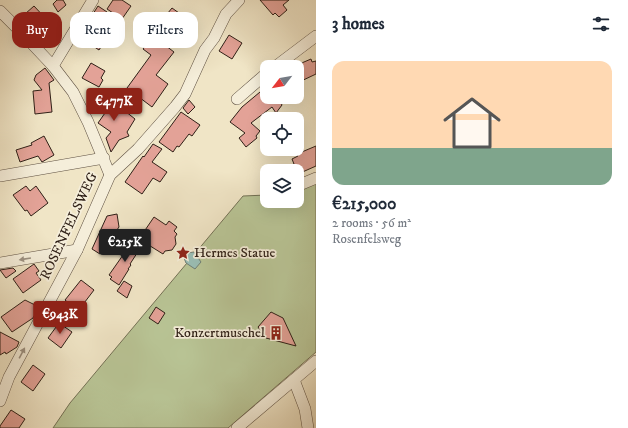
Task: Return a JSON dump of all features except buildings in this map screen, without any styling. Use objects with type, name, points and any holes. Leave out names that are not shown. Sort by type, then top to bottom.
[{"type":"street","points":[[53,66],[92,0]]},
{"type":"street","name":"ROSENFELSWEG","points":[[0,401],[4,377],[77,250],[110,174],[138,149],[185,94],[205,50],[214,38],[226,14],[239,0]]},
{"type":"street","points":[[0,11],[53,66],[73,92],[88,122],[110,174]]},
{"type":"street","points":[[283,60],[316,36]]},
{"type":"street","points":[[237,99],[260,79]]},
{"type":"street","points":[[0,176],[104,158]]},
{"type":"street","points":[[304,183],[316,178]]},
{"type":"street","points":[[0,263],[77,250]]},
{"type":"street","points":[[237,428],[316,361]]},
{"type":"street","points":[[294,380],[305,409],[308,428]]},
{"type":"green space","points":[[316,182],[316,352],[228,428],[53,428],[70,403],[243,196],[260,195],[260,208],[304,208],[304,186]]},
{"type":"water","points":[[184,250],[187,253],[194,252],[201,262],[195,269],[186,263],[184,258],[180,255]]},
{"type":"place","name":"Hermes Statue","points":[[183,253]]},
{"type":"place","name":"Konzertmuschel","points":[[276,333]]}]
